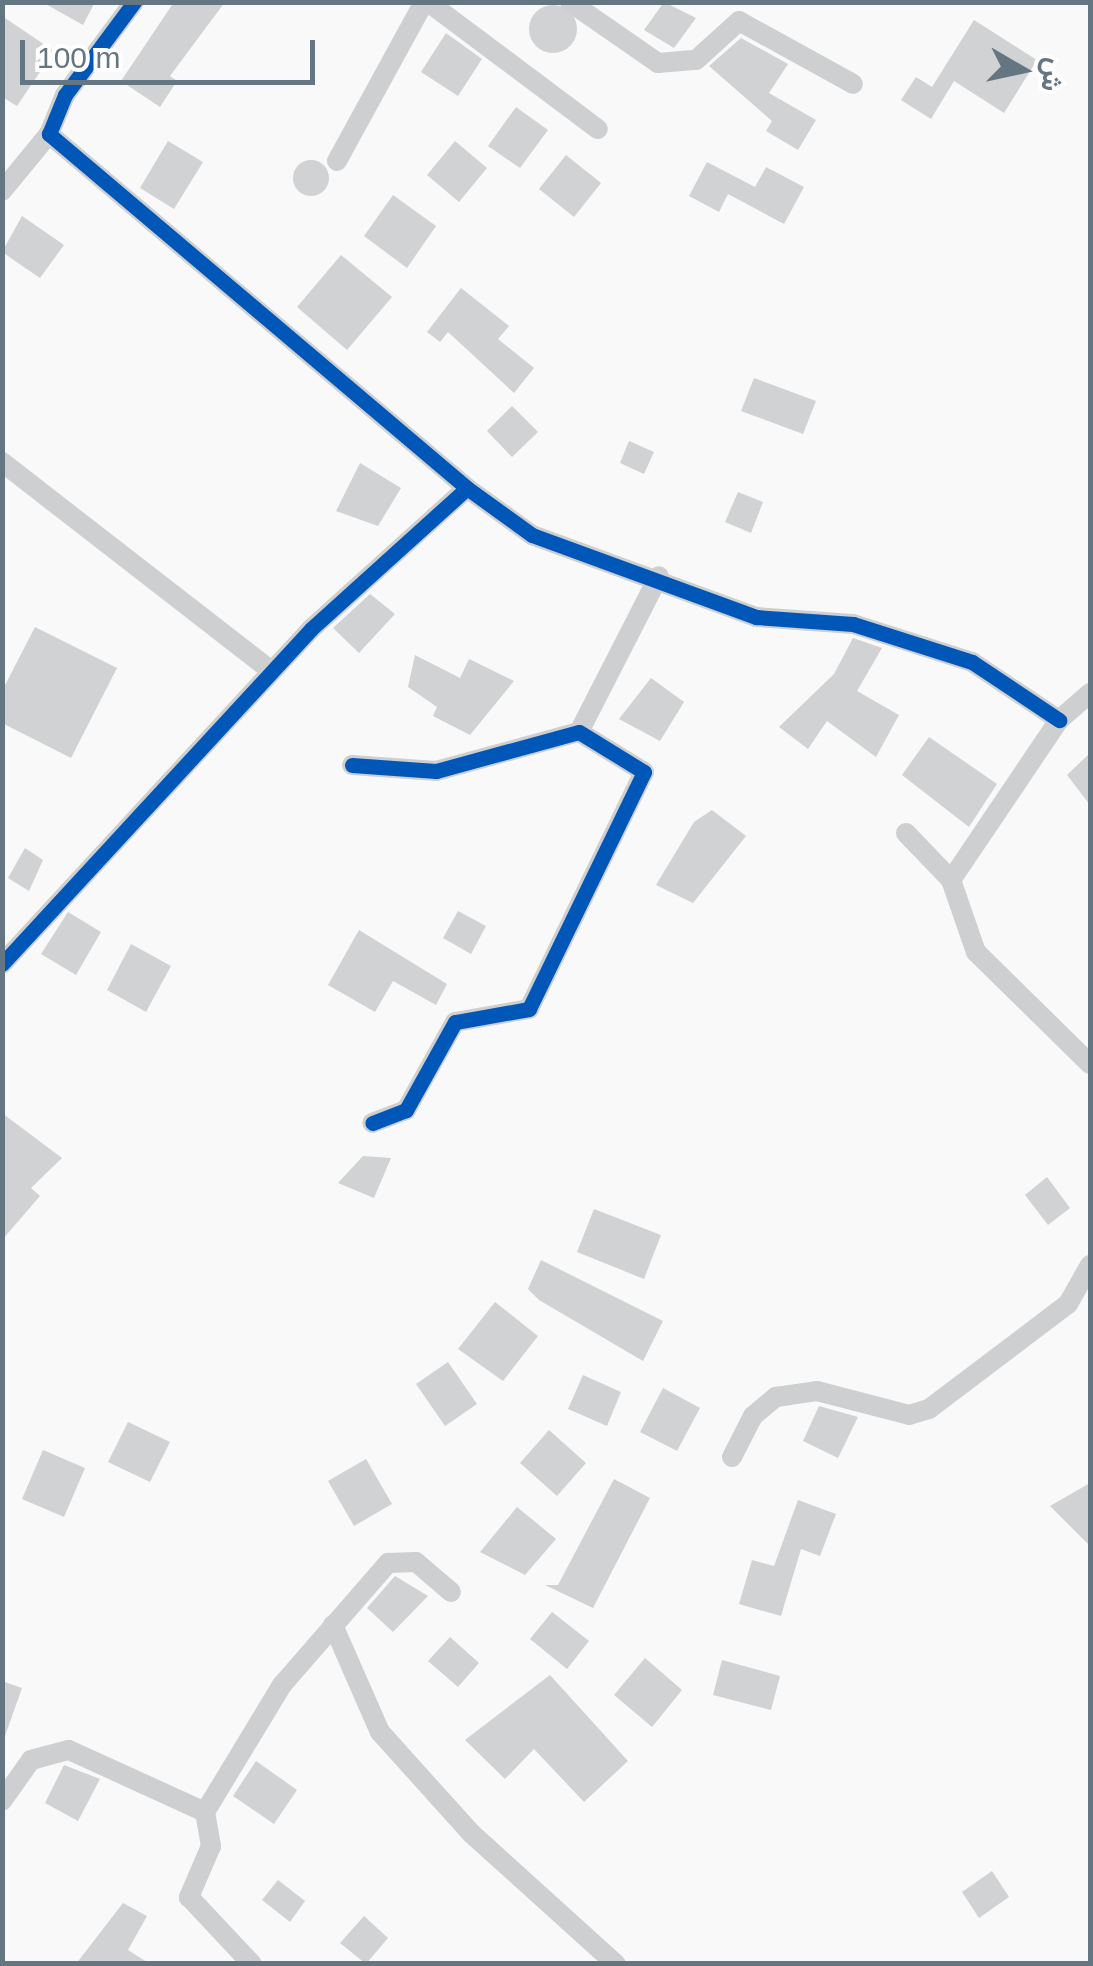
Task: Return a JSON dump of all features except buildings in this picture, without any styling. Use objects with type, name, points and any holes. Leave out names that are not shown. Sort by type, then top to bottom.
[{"type":"street","points":[[2,191],[49,134],[65,96],[134,2]]},
{"type":"street","points":[[337,160],[426,2],[598,129]]},
{"type":"street","points":[[570,2],[658,63],[696,60],[739,21],[853,84]]},
{"type":"street","points":[[49,134],[467,488],[532,535],[659,576],[756,618],[853,624],[938,648],[1059,720]]},
{"type":"street","points":[[2,462],[271,671]]},
{"type":"street","points":[[2,964],[271,671],[467,488]]},
{"type":"street","points":[[579,732],[659,576]]},
{"type":"street","points":[[952,880],[1059,720],[1090,693]]},
{"type":"street","points":[[352,765],[436,770],[579,732],[640,764],[643,784],[529,1009],[456,1022],[406,1110],[372,1124]]},
{"type":"street","points":[[906,833],[952,880],[976,952],[1090,1064]]},
{"type":"street","points":[[732,1456],[753,1416],[776,1397],[817,1391],[909,1414],[929,1409],[1068,1304],[1090,1265]]},
{"type":"street","points":[[252,1964],[189,1897],[212,1846],[205,1812],[282,1686],[388,1562],[416,1562],[451,1592]]},
{"type":"street","points":[[333,1625],[380,1732],[472,1834],[616,1964]]},
{"type":"street","points":[[2,1801],[31,1760],[69,1750],[205,1812]]},
{"type":"cycle path","points":[[2,964],[311,629],[467,488],[49,134],[65,95],[134,2]]},
{"type":"cycle path","points":[[467,488],[532,535],[756,617],[853,624],[972,662],[1059,720]]},
{"type":"cycle path","points":[[352,765],[436,771],[579,732],[644,772],[529,1009],[455,1022],[406,1110],[372,1123]]}]
